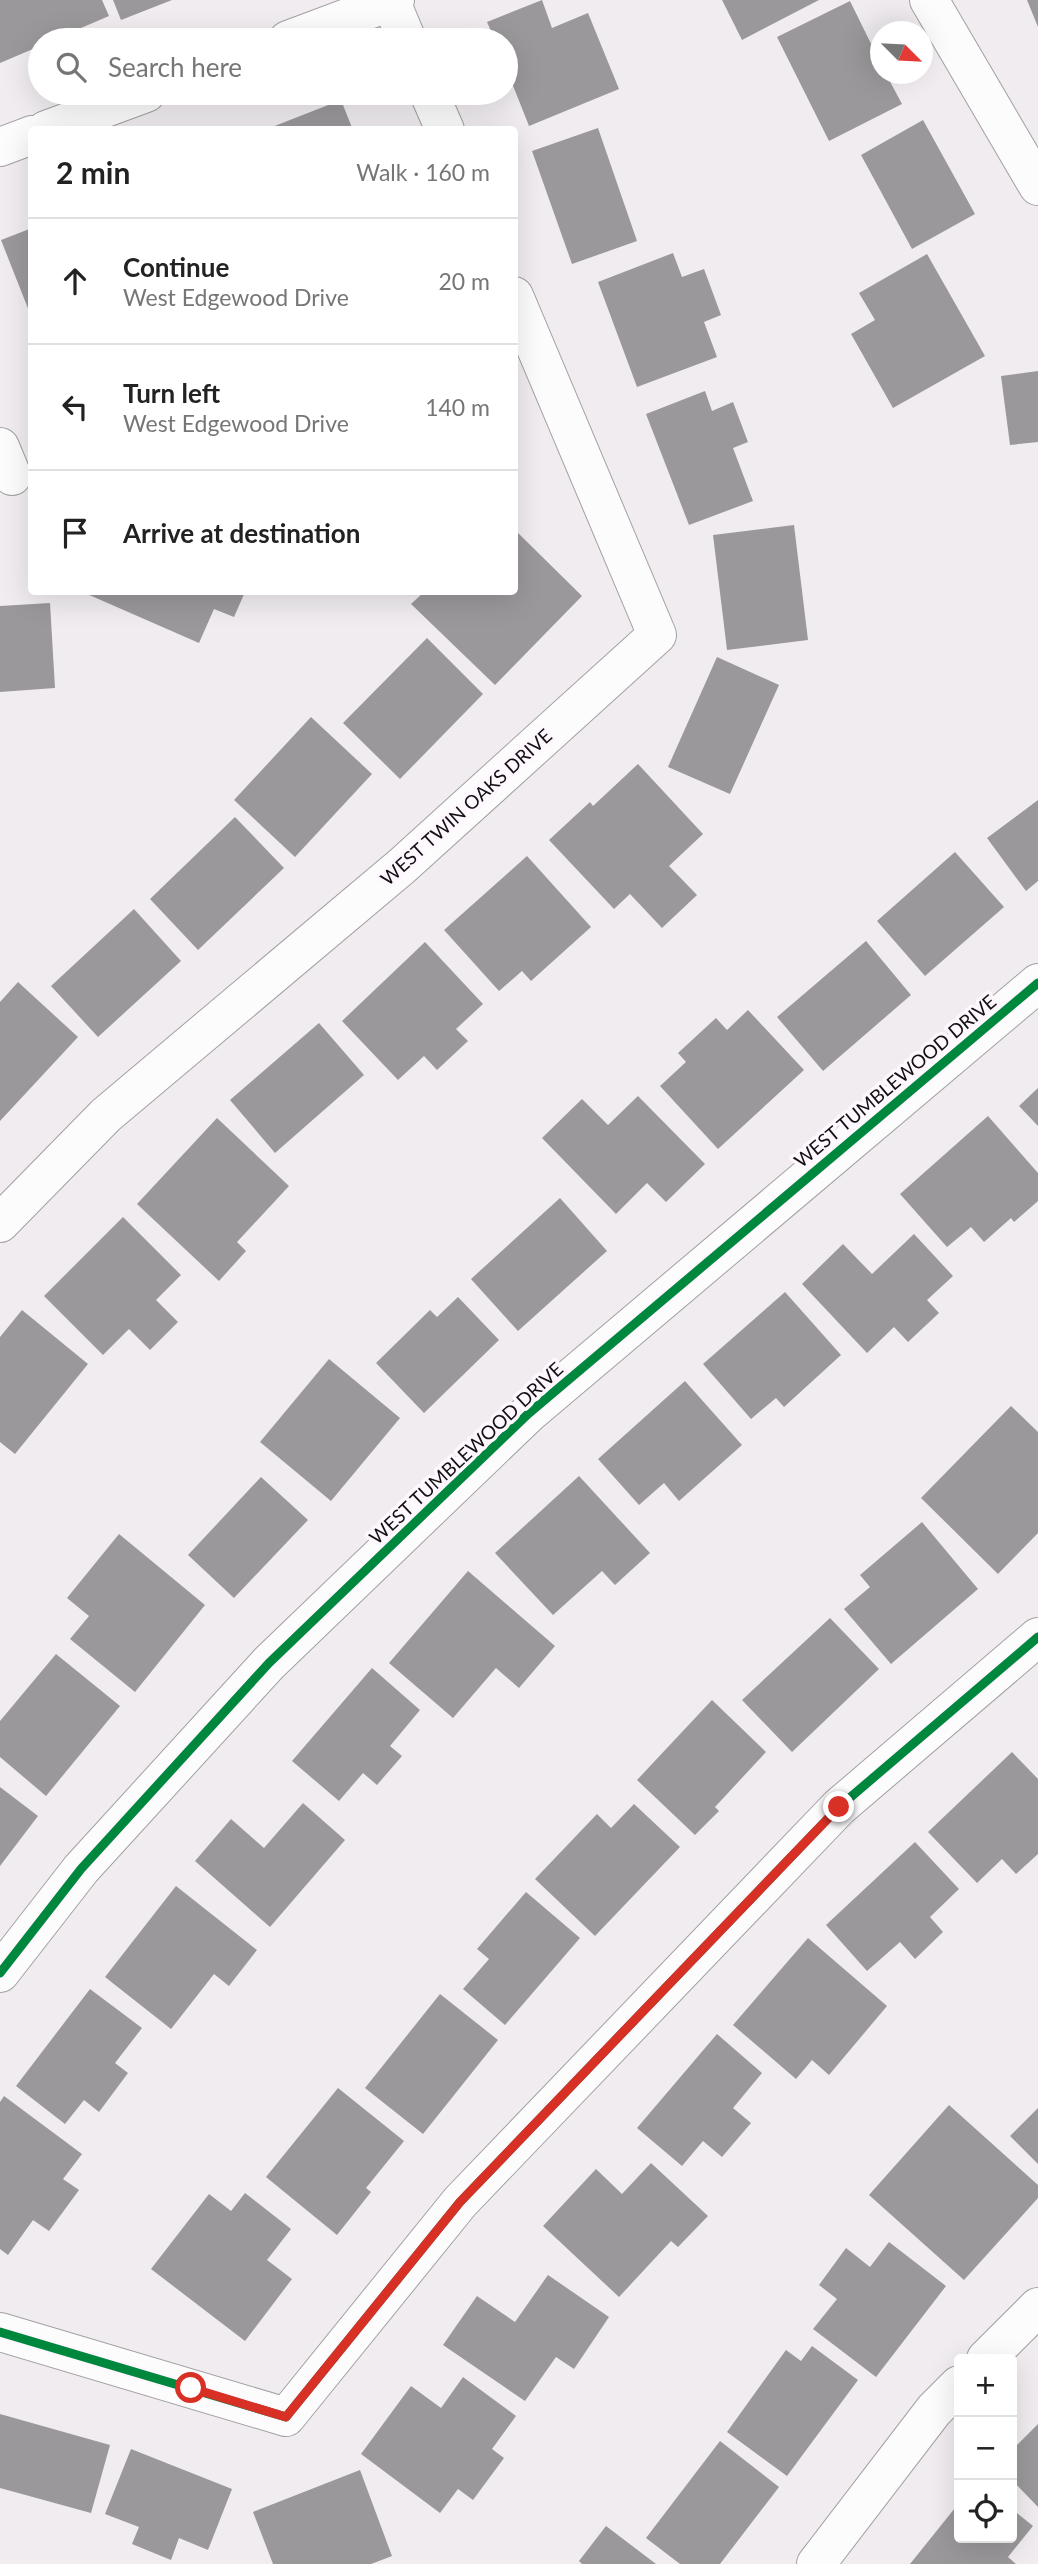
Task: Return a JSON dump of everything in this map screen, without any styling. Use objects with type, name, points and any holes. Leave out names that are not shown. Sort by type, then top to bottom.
[{"type":"street","points":[[929,0],[1038,186]]},
{"type":"street","points":[[320,28],[393,1],[403,28]]},
{"type":"street","points":[[57,126],[114,105]]},
{"type":"street","points":[[434,105],[443,126]]},
{"type":"street","points":[[0,146],[28,136]]},
{"type":"street","name":"WEST TWIN OAKS DRIVE","points":[[0,1223],[106,1115],[402,866],[657,635],[518,305]]},
{"type":"street","name":"WEST TUMBLEWOOD DRIVE","points":[[0,1973],[81,1869],[269,1663],[518,1424],[1038,983]]},
{"type":"street","points":[[0,2332],[286,2417],[460,2202],[839,1807],[1038,1637]]},
{"type":"street","points":[[991,2354],[1038,2307]]},
{"type":"street","points":[[816,2564],[934,2410],[954,2390]]},
{"type":"building","points":[[0,0],[102,0],[109,16],[81,28],[28,28],[28,51],[0,63]]},
{"type":"building","points":[[113,0],[172,0],[121,20]]},
{"type":"building","points":[[542,0],[552,28],[588,13],[619,89],[529,126],[518,98],[518,28],[490,28],[487,22]]},
{"type":"building","points":[[722,0],[819,0],[742,40]]},
{"type":"building","points":[[1027,0],[1038,0],[1038,27]]},
{"type":"building","points":[[850,1],[870,42],[870,84],[891,84],[902,104],[829,141],[777,37]]},
{"type":"building","points":[[328,105],[343,105],[351,126],[275,126]]},
{"type":"building","points":[[923,120],[975,214],[912,249],[861,155]]},
{"type":"building","points":[[598,128],[637,241],[572,264],[532,151]]},
{"type":"building","points":[[28,230],[28,308],[1,240]]},
{"type":"building","points":[[673,253],[682,277],[704,269],[721,315],[704,322],[717,357],[637,387],[598,282]]},
{"type":"building","points":[[927,254],[985,356],[893,408],[851,334],[875,320],[859,293]]},
{"type":"building","points":[[1038,371],[1038,442],[1010,445],[1001,376]]},
{"type":"building","points":[[705,391],[712,411],[733,402],[748,442],[733,448],[753,501],[689,525],[646,414]]},
{"type":"building","points":[[794,525],[808,640],[727,650],[713,535]]},
{"type":"building","points":[[518,533],[582,596],[495,685],[411,604],[421,595],[518,595]]},
{"type":"building","points":[[89,595],[244,595],[234,617],[214,609],[199,643]]},
{"type":"building","points":[[50,603],[55,688],[0,692],[0,606]]},
{"type":"building","points":[[427,638],[483,694],[400,779],[343,723]]},
{"type":"building","points":[[717,657],[779,685],[730,794],[668,767]]},
{"type":"building","points":[[311,717],[372,774],[295,857],[234,800]]},
{"type":"building","points":[[638,764],[703,834],[669,866],[697,895],[662,928],[630,894],[614,909],[549,840],[590,802],[593,806]]},
{"type":"building","points":[[1038,800],[1038,881],[1026,891],[987,838]]},
{"type":"building","points":[[235,817],[284,868],[198,950],[150,899]]},
{"type":"building","points":[[955,852],[1004,907],[925,976],[877,921]]},
{"type":"building","points":[[527,856],[591,927],[531,981],[522,971],[499,991],[444,930]]},
{"type":"building","points":[[134,909],[181,961],[98,1037],[51,986]]},
{"type":"building","points":[[866,941],[911,995],[823,1071],[777,1017]]},
{"type":"building","points":[[425,942],[483,1004],[456,1029],[468,1041],[437,1070],[424,1056],[398,1080],[342,1021]]},
{"type":"building","points":[[18,982],[78,1037],[0,1121],[0,1002]]},
{"type":"building","points":[[748,1010],[804,1070],[718,1149],[660,1086],[686,1062],[678,1053],[716,1018],[727,1030]]},
{"type":"building","points":[[319,1023],[364,1075],[275,1153],[230,1100]]},
{"type":"building","points":[[1038,1088],[1038,1126],[1019,1106]]},
{"type":"building","points":[[638,1096],[705,1164],[666,1202],[647,1183],[616,1214],[542,1138],[582,1099],[608,1125]]},
{"type":"building","points":[[988,1116],[1038,1173],[1038,1201],[1014,1222],[1011,1218],[984,1242],[971,1227],[947,1247],[900,1194]]},
{"type":"building","points":[[217,1118],[289,1186],[237,1242],[246,1251],[219,1281],[137,1204]]},
{"type":"building","points":[[560,1198],[607,1251],[518,1331],[471,1279]]},
{"type":"building","points":[[123,1217],[181,1275],[156,1300],[178,1322],[150,1350],[129,1329],[103,1355],[44,1296]]},
{"type":"building","points":[[914,1234],[953,1276],[927,1300],[939,1313],[908,1342],[894,1327],[867,1353],[802,1284],[843,1244],[872,1274]]},
{"type":"building","points":[[785,1292],[841,1355],[784,1407],[776,1398],[751,1419],[703,1364]]},
{"type":"building","points":[[458,1297],[499,1340],[424,1413],[376,1363],[430,1310],[437,1317]]},
{"type":"building","points":[[22,1310],[88,1364],[15,1454],[0,1442],[0,1337]]},
{"type":"building","points":[[329,1359],[400,1418],[331,1501],[260,1442]]},
{"type":"building","points":[[685,1381],[742,1445],[679,1501],[664,1483],[639,1505],[598,1459]]},
{"type":"building","points":[[1011,1406],[1038,1432],[1038,1533],[998,1574],[921,1498]]},
{"type":"building","points":[[579,1476],[650,1553],[615,1585],[602,1571],[553,1615],[495,1553]]},
{"type":"building","points":[[261,1477],[308,1520],[234,1598],[188,1555]]},
{"type":"building","points":[[922,1522],[978,1589],[891,1664],[844,1609],[870,1587],[860,1575]]},
{"type":"building","points":[[119,1534],[205,1605],[135,1692],[70,1639],[89,1616],[67,1598]]},
{"type":"building","points":[[468,1571],[555,1646],[519,1688],[496,1668],[453,1718],[389,1663]]},
{"type":"building","points":[[830,1618],[879,1669],[792,1752],[742,1700]]},
{"type":"building","points":[[56,1654],[120,1706],[46,1796],[0,1757],[0,1721]]},
{"type":"building","points":[[372,1668],[420,1710],[390,1746],[402,1756],[377,1785],[363,1773],[339,1801],[292,1761]]},
{"type":"building","points":[[712,1700],[766,1752],[715,1807],[719,1811],[695,1835],[637,1780]]},
{"type":"building","points":[[1012,1752],[1038,1779],[1038,1854],[1016,1874],[1002,1859],[977,1883],[928,1832]]},
{"type":"building","points":[[0,1787],[38,1816],[0,1866]]},
{"type":"building","points":[[303,1803],[345,1840],[270,1927],[195,1861],[231,1819],[264,1848]]},
{"type":"building","points":[[634,1804],[680,1847],[595,1936],[535,1879],[597,1814],[611,1828]]},
{"type":"building","points":[[915,1842],[959,1889],[930,1917],[943,1932],[915,1959],[900,1942],[867,1971],[826,1925]]},
{"type":"building","points":[[176,1886],[257,1950],[229,1986],[214,1974],[171,2029],[105,1977]]},
{"type":"building","points":[[526,1892],[580,1938],[505,2025],[463,1989],[489,1959],[477,1949]]},
{"type":"building","points":[[808,1938],[887,2006],[829,2075],[812,2060],[796,2079],[733,2025]]},
{"type":"building","points":[[90,1989],[142,2028],[115,2063],[128,2073],[99,2112],[84,2100],[65,2124],[16,2086]]},
{"type":"building","points":[[440,1994],[498,2040],[423,2134],[365,2088]]},
{"type":"building","points":[[717,2034],[762,2073],[733,2108],[751,2123],[722,2157],[703,2141],[682,2166],[637,2128]]},
{"type":"building","points":[[338,2088],[404,2141],[366,2188],[371,2192],[337,2235],[266,2177]]},
{"type":"building","points":[[4,2096],[82,2154],[63,2179],[79,2190],[49,2231],[33,2220],[8,2255],[0,2249],[0,2102]]},
{"type":"building","points":[[949,2105],[1038,2185],[1038,2198],[964,2280],[869,2195]]},
{"type":"building","points":[[1038,2108],[1038,2164],[1010,2136]]},
{"type":"building","points":[[651,2163],[708,2216],[678,2247],[671,2241],[619,2297],[543,2226],[596,2169],[622,2194]]},
{"type":"building","points":[[245,2193],[291,2229],[267,2260],[292,2279],[245,2341],[151,2269],[209,2194],[231,2211]]},
{"type":"building","points":[[889,2242],[946,2286],[876,2377],[813,2329],[837,2299],[819,2285],[846,2248],[870,2267]]},
{"type":"building","points":[[548,2275],[609,2317],[574,2369],[556,2357],[525,2401],[443,2345],[477,2296],[515,2322]]},
{"type":"building","points":[[812,2346],[858,2380],[787,2476],[727,2432],[786,2350],[801,2361]]},
{"type":"building","points":[[463,2377],[516,2416],[492,2449],[504,2458],[473,2500],[458,2489],[440,2513],[361,2454],[411,2386],[441,2408]]},
{"type":"building","points":[[0,2414],[110,2445],[91,2513],[0,2488]]},
{"type":"building","points":[[1038,2424],[1038,2507],[1017,2485],[1017,2445]]},
{"type":"building","points":[[720,2441],[779,2487],[720,2564],[680,2564],[646,2538]]},
{"type":"building","points":[[131,2449],[232,2489],[208,2550],[179,2538],[171,2560],[132,2544],[139,2527],[105,2514]]},
{"type":"building","points":[[360,2470],[392,2556],[371,2564],[273,2564],[253,2512]]},
{"type":"building","points":[[954,2509],[954,2543],[1017,2543],[1017,2513],[1033,2526],[1008,2557],[1016,2564],[910,2564]]},
{"type":"building","points":[[606,2526],[656,2564],[582,2564],[579,2561]]},
{"type":"cycle path","points":[[0,1973],[81,1869],[269,1663],[528,1414],[1038,983]]},
{"type":"cycle path","points":[[0,2332],[286,2417],[460,2202],[839,1807],[1038,1637]]},
{"type":"route","points":[[191,2388],[286,2417],[460,2202],[839,1807]]}]
